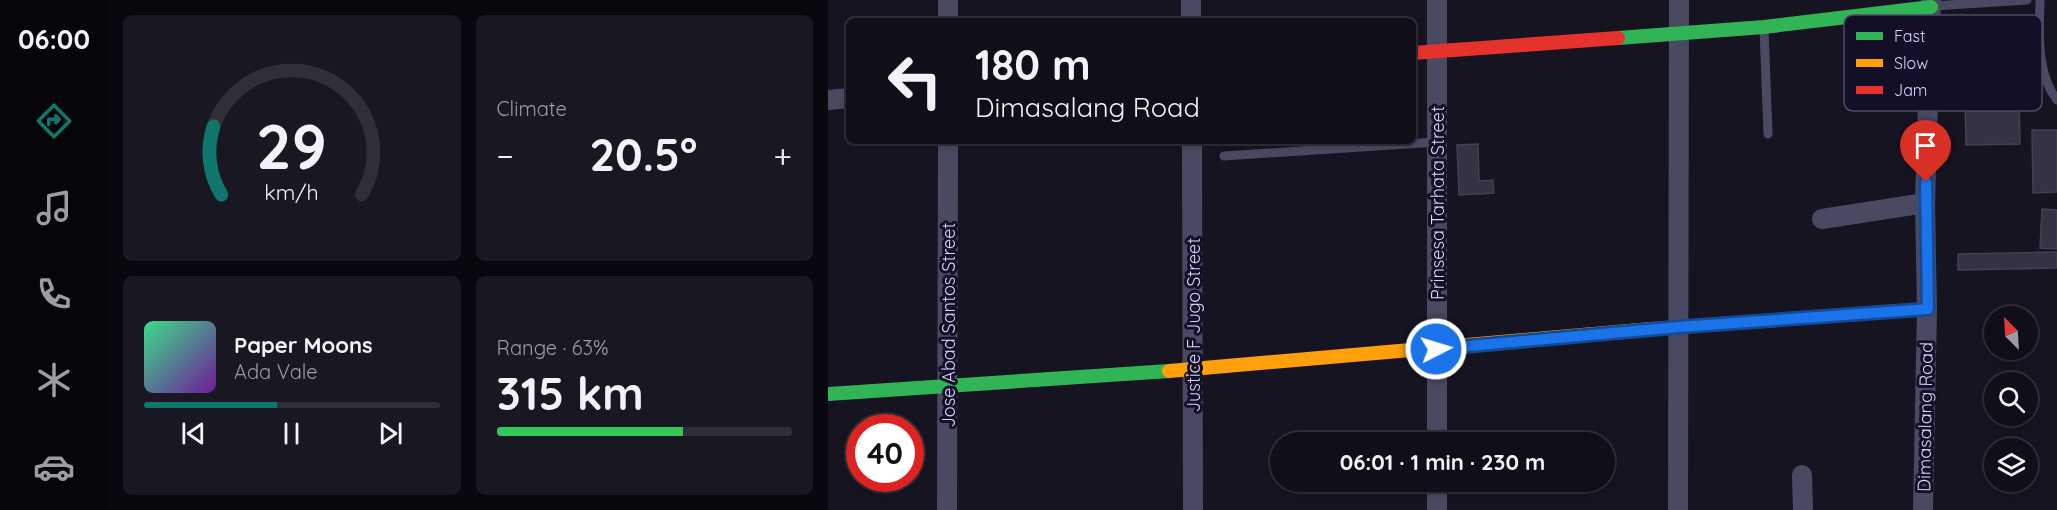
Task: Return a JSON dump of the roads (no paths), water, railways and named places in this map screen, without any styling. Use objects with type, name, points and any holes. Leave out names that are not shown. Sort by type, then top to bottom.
[{"type":"street","points":[[948,0],[948,18]]},
{"type":"street","points":[[1191,0],[1191,18]]},
{"type":"street","name":"Prinsesa Tarhata Street","points":[[1437,0],[1437,432]]},
{"type":"street","points":[[1678,0],[1678,510]]},
{"type":"street","points":[[1848,15],[1931,3]]},
{"type":"street","points":[[1416,53],[1764,27],[1844,16]]},
{"type":"street","points":[[828,100],[846,98]]},
{"type":"street","name":"Dimasalang Road","points":[[1923,510],[1928,309],[1925,203],[1928,111]]},
{"type":"street","name":"Jose Abad Santos Street","points":[[947,510],[948,144]]},
{"type":"street","name":"Justice F Jugo Street","points":[[1192,144],[1193,510]]},
{"type":"street","points":[[1822,219],[1925,203]]},
{"type":"street","points":[[828,394],[1193,369],[1679,327],[1928,309]]},
{"type":"street","points":[[1802,475],[1803,510]]},
{"type":"street","points":[[1437,492],[1437,510]]},
{"type":"lane","points":[[1931,3],[2027,0]]},
{"type":"lane","points":[[2040,0],[2040,15]]},
{"type":"lane","points":[[1764,27],[1768,134]]},
{"type":"lane","points":[[2042,62],[2043,70],[2057,100]]},
{"type":"lane","points":[[1416,143],[1437,142]]},
{"type":"lane","points":[[1224,156],[1407,144]]}]
